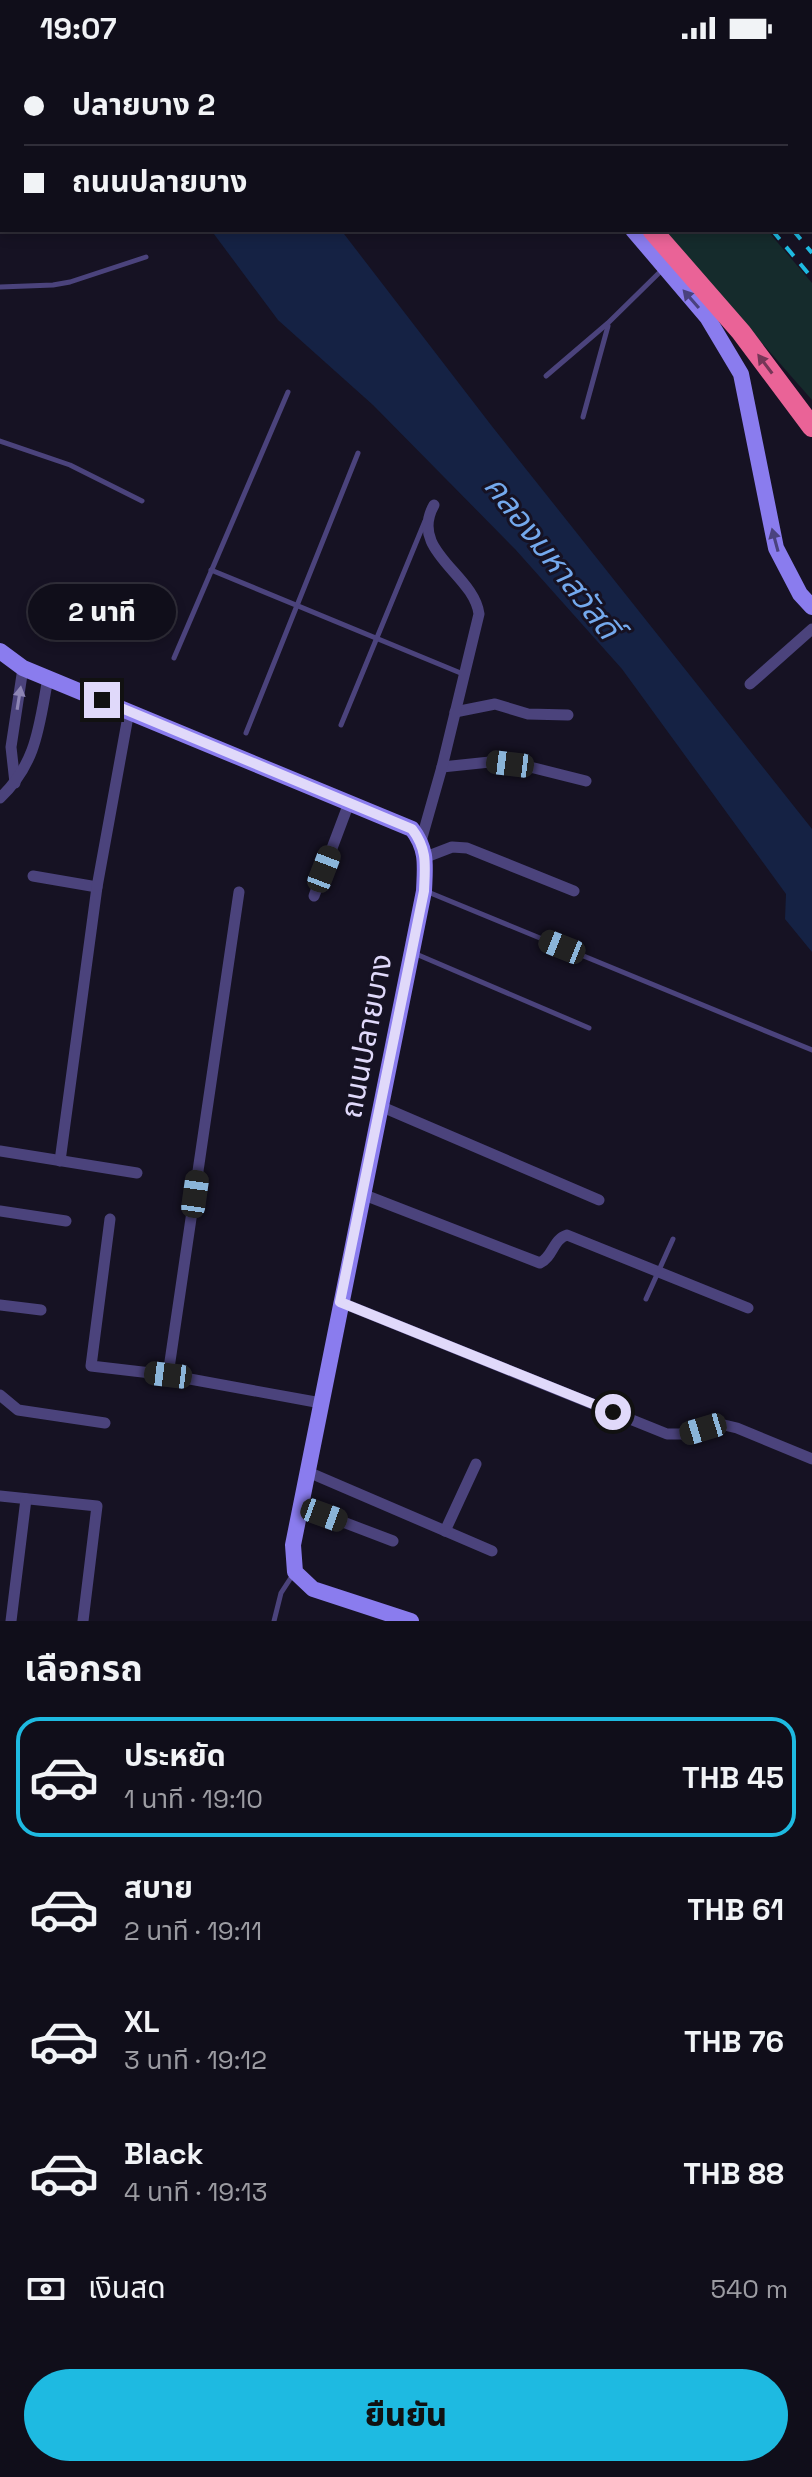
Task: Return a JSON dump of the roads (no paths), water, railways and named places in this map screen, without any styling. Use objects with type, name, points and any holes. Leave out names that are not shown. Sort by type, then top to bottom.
[{"type":"highway","points":[[654,232],[741,332],[812,427]]},
{"type":"street","points":[[635,232],[707,317],[741,374],[776,548],[800,594],[812,607]]},
{"type":"street","points":[[424,849],[479,614],[473,593],[440,558],[428,529],[427,517],[434,505]]},
{"type":"street","points":[[750,684],[812,629]]},
{"type":"street","points":[[0,651],[23,668],[412,829],[424,849]]},
{"type":"street","points":[[15,784],[11,747],[23,668]]},
{"type":"street","points":[[0,798],[15,784],[35,750],[48,678]]},
{"type":"street","points":[[455,712],[495,704],[528,714],[568,715]]},
{"type":"street","points":[[60,1161],[97,887],[129,711]]},
{"type":"street","points":[[442,767],[490,762],[530,767],[586,781]]},
{"type":"street","points":[[314,896],[349,803]]},
{"type":"street","points":[[424,849],[467,848],[574,891]]},
{"type":"street","name":"ถนนปลายบาง","points":[[295,1572],[293,1545],[424,891],[424,849]]},
{"type":"street","points":[[33,876],[97,887]]},
{"type":"street","points":[[168,1375],[239,892]]},
{"type":"street","points":[[380,1106],[599,1200]]},
{"type":"street","points":[[0,1151],[137,1173]]},
{"type":"street","points":[[362,1194],[540,1263],[549,1256],[559,1239],[567,1235],[748,1308]]},
{"type":"street","points":[[0,1211],[66,1221]]},
{"type":"street","points":[[110,1219],[91,1366],[168,1375],[321,1403]]},
{"type":"street","points":[[340,1302],[667,1434],[686,1434],[720,1424],[812,1459]]},
{"type":"street","points":[[0,1305],[41,1310]]},
{"type":"street","points":[[0,1395],[18,1410],[105,1423]]},
{"type":"street","points":[[445,1531],[476,1464]]},
{"type":"street","points":[[308,1472],[492,1551]]},
{"type":"street","points":[[0,1496],[97,1506],[83,1621]]},
{"type":"street","points":[[11,1621],[26,1499]]},
{"type":"street","points":[[301,1506],[393,1541]]},
{"type":"street","points":[[295,1572],[313,1589],[379,1615],[411,1621]]},
{"type":"lane","points":[[0,287],[61,284],[146,257]]},
{"type":"lane","points":[[546,376],[608,323],[665,268]]},
{"type":"lane","points":[[583,417],[608,323]]},
{"type":"lane","points":[[174,658],[288,392]]},
{"type":"lane","points":[[0,441],[70,465],[142,501]]},
{"type":"lane","points":[[246,733],[358,453]]},
{"type":"lane","points":[[341,725],[427,517]]},
{"type":"lane","points":[[211,570],[464,674]]},
{"type":"lane","points":[[424,891],[812,1050]]},
{"type":"lane","points":[[411,952],[589,1028]]},
{"type":"lane","points":[[646,1299],[673,1239]]},
{"type":"lane","points":[[274,1621],[281,1593],[295,1572]]},
{"type":"water","name":"คลองมหาสวัสดิ์","points":[[212,232],[343,232],[491,425],[812,829],[812,952],[785,919],[786,894],[622,669],[515,549],[373,405],[278,320]]},
{"type":"railway","points":[[774,232],[812,278]]},
{"type":"railway","points":[[795,232],[812,253]]}]
